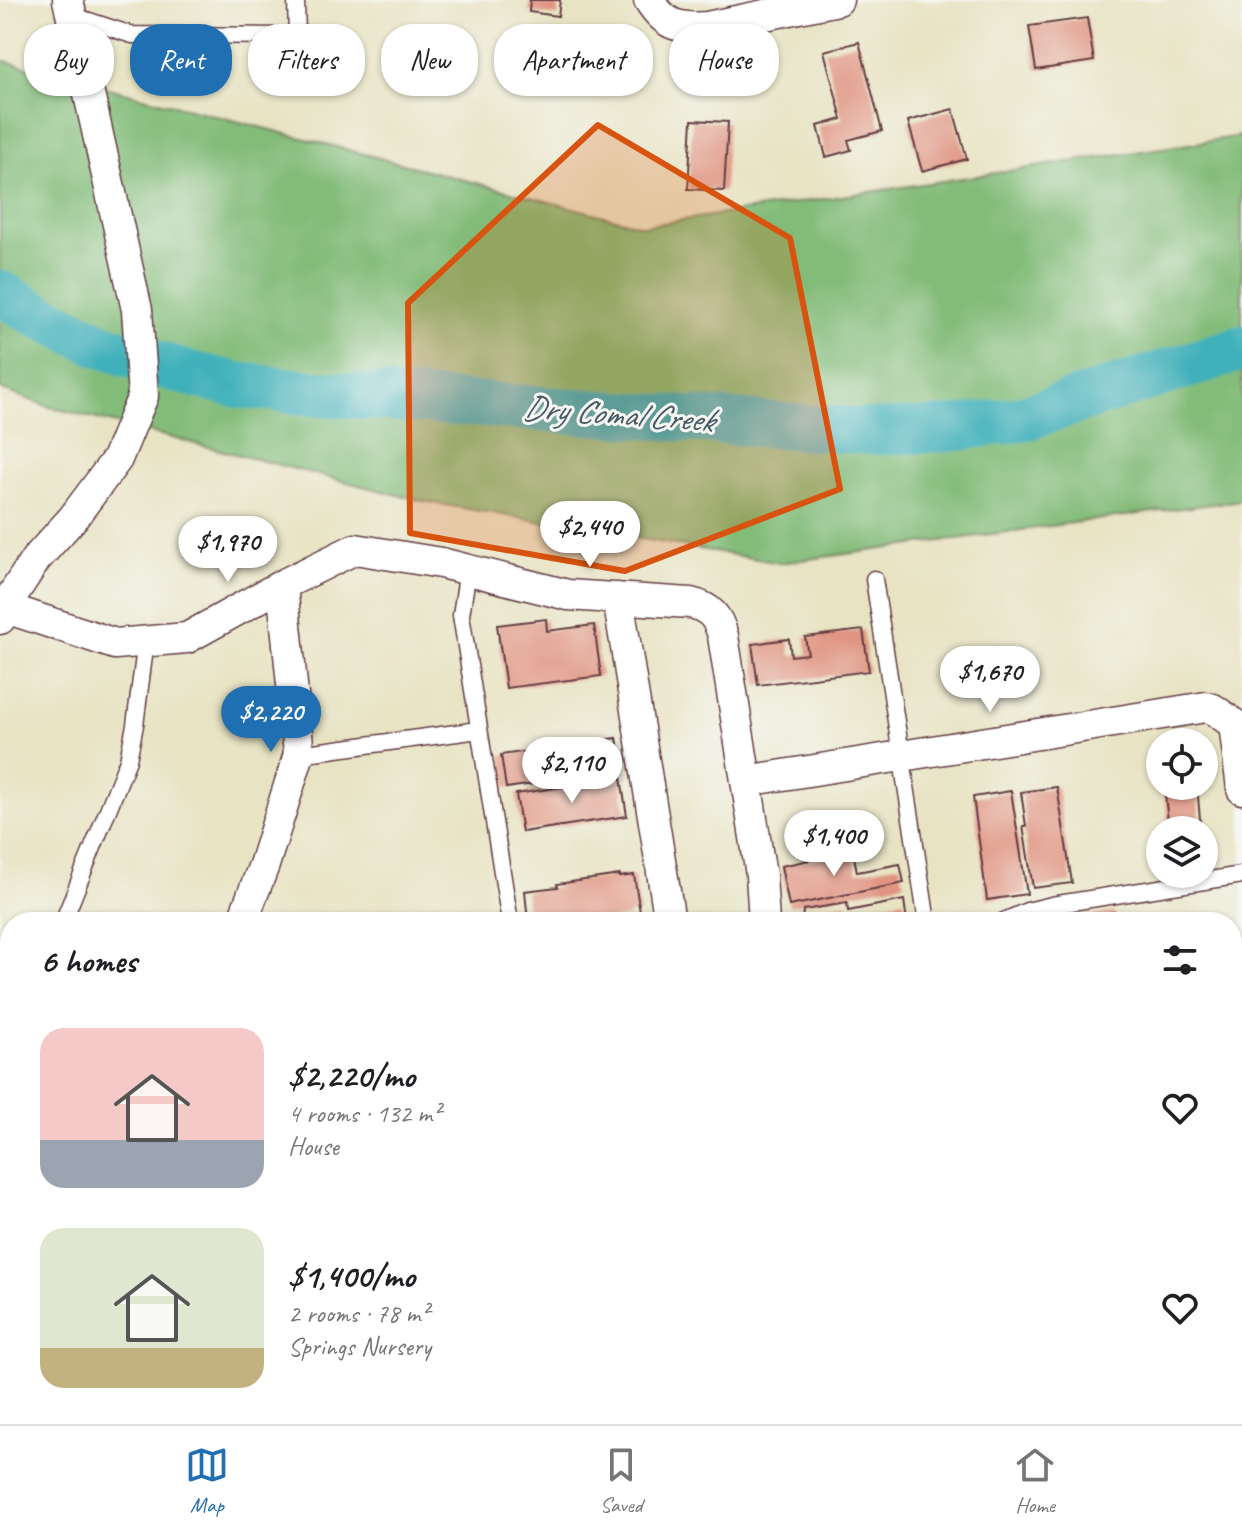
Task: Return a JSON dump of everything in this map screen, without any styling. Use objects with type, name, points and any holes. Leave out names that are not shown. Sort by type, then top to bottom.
[{"type":"street","points":[[649,0],[659,16],[686,28],[707,27],[838,0]]},
{"type":"street","points":[[69,8],[137,310],[143,396],[117,459],[73,518],[36,559],[1,611],[115,644],[187,638],[355,549],[454,566],[568,595],[703,606],[718,620],[723,636],[761,875],[763,912]]},
{"type":"street","points":[[246,912],[299,754],[282,585]]},
{"type":"street","points":[[618,598],[668,912]]},
{"type":"street","points":[[746,781],[1206,707],[1234,724],[1242,789]]},
{"type":"lane","points":[[69,8],[132,35],[297,36],[296,0]]},
{"type":"lane","points":[[454,566],[508,912]]},
{"type":"lane","points":[[874,579],[925,912]]},
{"type":"lane","points":[[67,912],[128,760],[146,641]]},
{"type":"lane","points":[[299,754],[479,730]]},
{"type":"lane","points":[[1025,912],[1242,875]]},
{"type":"highlighted area","points":[[598,125],[790,238],[840,489],[625,571],[410,533],[408,303]]},
{"type":"green space","points":[[0,60],[24,66],[24,96],[114,96],[114,89],[643,226],[1242,136],[1242,500],[780,563],[422,501],[50,407],[0,389]]},
{"type":"building","points":[[530,0],[560,0],[558,16],[529,12]]},
{"type":"building","points":[[1087,18],[1094,61],[1036,70],[1029,26]]},
{"type":"building","points":[[859,42],[882,131],[848,140],[851,150],[826,157],[818,126],[842,119],[824,51]]},
{"type":"building","points":[[953,109],[967,159],[922,171],[908,121]]},
{"type":"building","points":[[692,120],[728,122],[724,191],[688,189]]},
{"type":"building","points":[[546,619],[547,631],[594,625],[601,676],[506,688],[497,625]]},
{"type":"building","points":[[863,630],[869,671],[758,685],[752,644],[789,639],[791,656],[808,654],[805,637]]},
{"type":"building","points":[[617,738],[622,771],[506,788],[501,755]]},
{"type":"building","points":[[621,778],[627,816],[522,832],[516,794]]},
{"type":"building","points":[[1057,787],[1072,883],[1033,888],[1021,792]]},
{"type":"building","points":[[1011,791],[1027,894],[987,900],[973,797]]},
{"type":"building","points":[[1166,800],[1198,800],[1200,816],[1167,816]]},
{"type":"building","points":[[853,851],[857,872],[900,864],[904,883],[789,906],[781,866]]},
{"type":"building","points":[[634,875],[640,912],[527,912],[525,891],[558,887],[557,884]]},
{"type":"building","points":[[904,900],[906,912],[803,912],[847,903],[848,911]]},
{"type":"waterway","name":"Dry Comal Creek","points":[[0,293],[101,345],[179,371],[237,385],[875,432],[950,429],[1021,419],[1242,348]]}]
